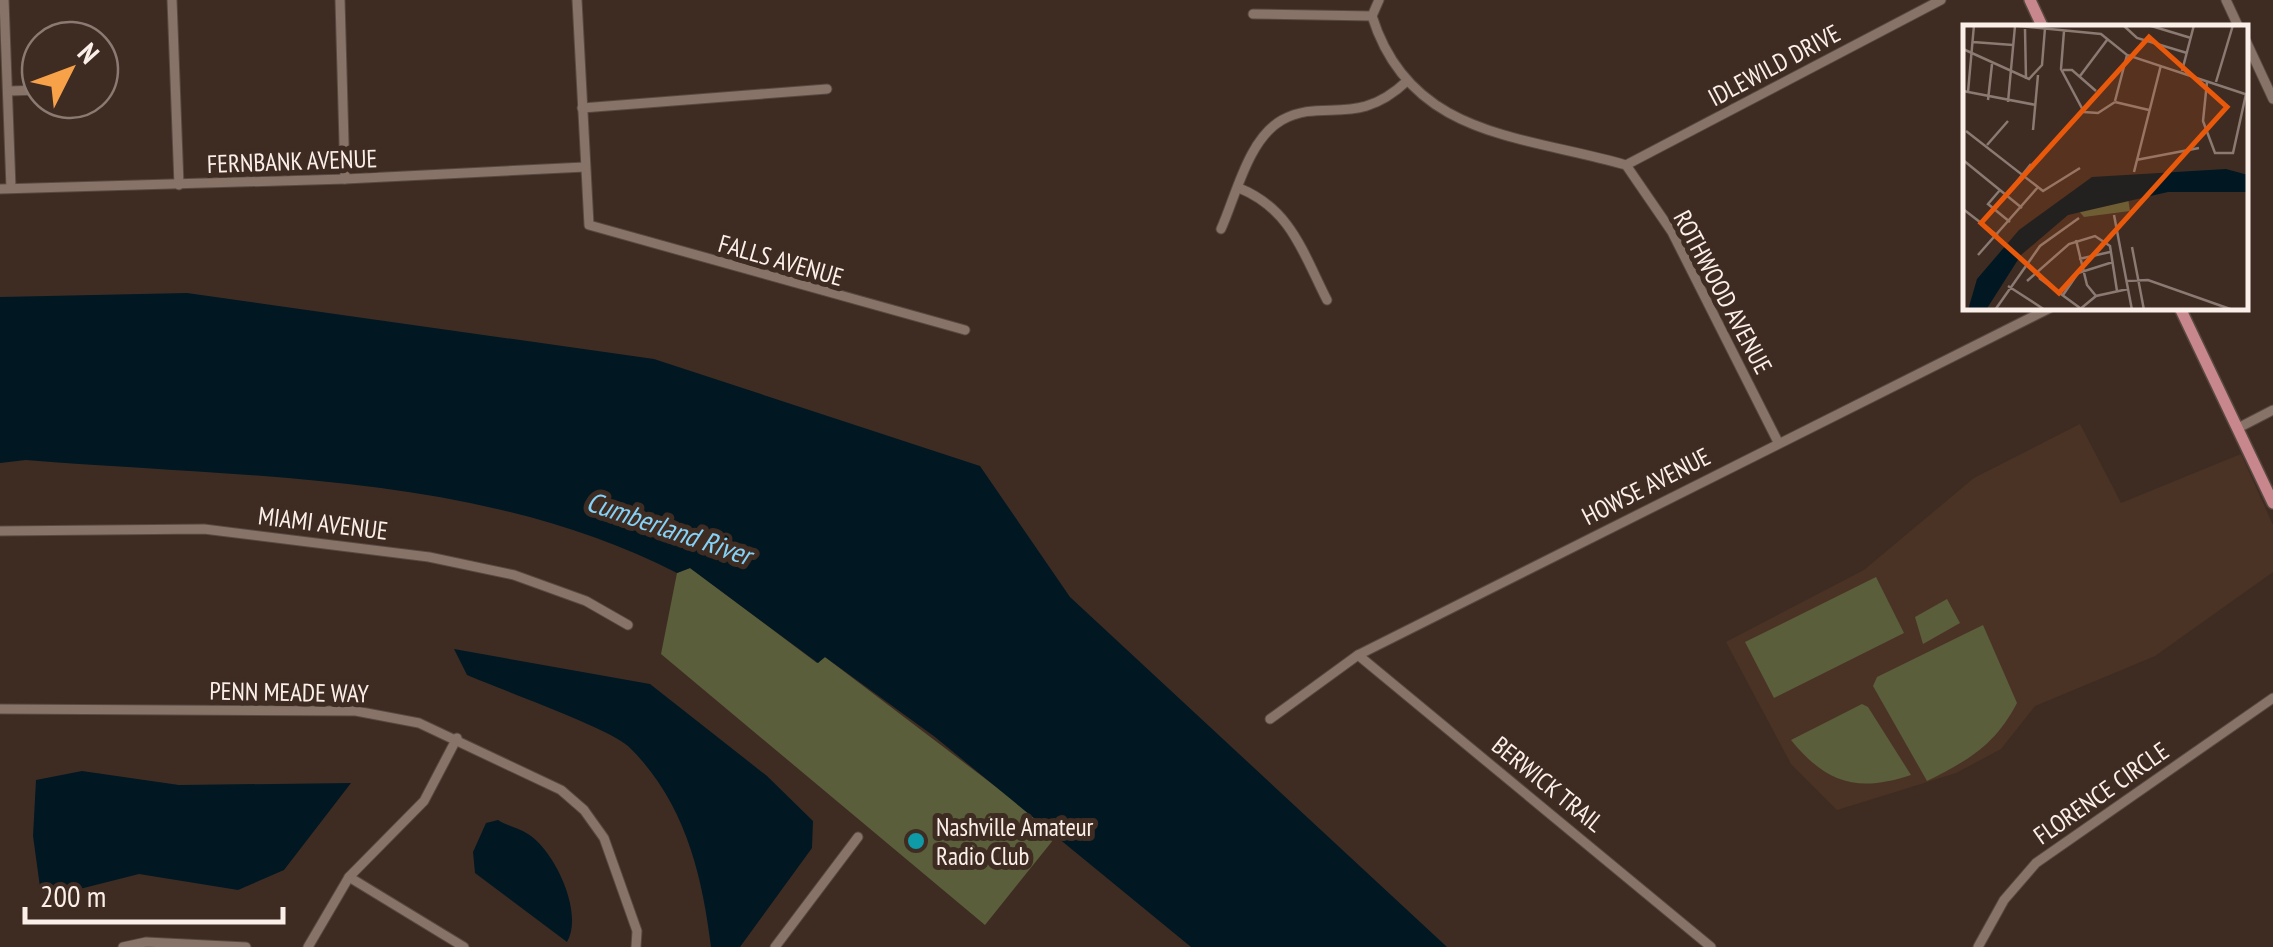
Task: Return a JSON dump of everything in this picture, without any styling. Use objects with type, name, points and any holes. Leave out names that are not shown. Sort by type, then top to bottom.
[{"type":"main road","points":[[2030,0],[2042,25]]},
{"type":"main road","points":[[2181,310],[2273,502]]},
{"type":"street","points":[[4,0],[9,92],[5,189]]},
{"type":"street","points":[[172,0],[180,184]]},
{"type":"street","points":[[340,0],[345,180]]},
{"type":"street","points":[[576,0],[585,166]]},
{"type":"street","points":[[1379,0],[1372,16],[1380,42],[1407,81],[1448,117],[1514,139],[1626,165]]},
{"type":"street","name":"IDLEWILD DRIVE","points":[[1626,165],[1941,0]]},
{"type":"street","points":[[2226,0],[2238,25]]},
{"type":"street","points":[[1254,14],[1372,16]]},
{"type":"street","points":[[2248,45],[2273,99]]},
{"type":"street","points":[[1221,229],[1254,151],[1282,120],[1367,108],[1392,96],[1407,81]]},
{"type":"street","points":[[582,108],[827,89]]},
{"type":"street","points":[[9,92],[20,91]]},
{"type":"street","name":"ROTHWOOD AVENUE","points":[[1626,165],[1672,232],[1778,442]]},
{"type":"street","name":"FERNBANK AVENUE","points":[[5,189],[345,180],[585,166]]},
{"type":"street","name":"FALLS AVENUE","points":[[585,166],[589,223],[904,316],[965,330]]},
{"type":"street","points":[[1240,188],[1264,198],[1286,220],[1327,300]]},
{"type":"street","name":"HOWSE AVENUE","points":[[1270,718],[1358,655],[2046,310]]},
{"type":"street","points":[[2240,427],[2273,410]]},
{"type":"street","name":"MIAMI AVENUE","points":[[0,531],[204,529],[429,557],[514,575],[586,601],[628,625]]},
{"type":"street","name":"BERWICK TRAIL","points":[[1358,655],[1712,947]]},
{"type":"street","name":"FLORENCE CIRCLE","points":[[1978,947],[2004,900],[2036,863],[2273,698]]},
{"type":"street","name":"PENN MEADE WAY","points":[[0,709],[356,711],[419,722],[562,790],[584,810],[604,838],[637,930],[636,947]]},
{"type":"street","points":[[308,947],[349,877],[424,801],[457,738]]},
{"type":"street","points":[[775,947],[858,837]]},
{"type":"street","points":[[349,877],[464,947]]},
{"type":"street","points":[[123,947],[146,942],[246,947]]},
{"type":"shaded area","points":[[2080,424],[2121,503],[2241,454],[2273,525],[2273,572],[2155,656],[2035,706],[2001,749],[1956,773],[1837,810],[1791,764],[1726,642],[1864,570],[1974,478]]},
{"type":"green space","points":[[690,568],[817,663],[825,657],[1058,834],[985,925],[661,654],[677,573]]},
{"type":"green space","points":[[1876,577],[1904,633],[1774,698],[1745,642]]},
{"type":"green space","points":[[1947,599],[1960,623],[1923,644],[1915,617]]},
{"type":"green space","points":[[1983,625],[2017,703],[2000,730],[1980,750],[1927,781],[1873,686],[1877,677]]},
{"type":"green space","points":[[1862,704],[1868,707],[1911,775],[1874,783],[1844,780],[1817,766],[1791,740]]},
{"type":"water","name":"Cumberland River","points":[[187,293],[654,359],[980,466],[1070,597],[1447,947],[1191,947],[935,737],[825,657],[818,663],[690,568],[677,573],[601,540],[523,515],[359,485],[26,460],[0,463],[0,297]]},
{"type":"water","points":[[454,649],[650,684],[767,776],[813,821],[812,848],[740,947],[711,947],[696,865],[687,839],[663,790],[628,746],[577,719],[467,675]]},
{"type":"water","points":[[82,771],[179,785],[351,783],[284,870],[238,890],[139,874],[60,894],[40,887],[33,836],[36,780]]},
{"type":"water","points":[[498,820],[538,842],[557,868],[572,915],[567,942],[475,873],[473,852],[486,823]]},
{"type":"place","name":"Nashville Amateur Radio Club","points":[[916,841]]}]
